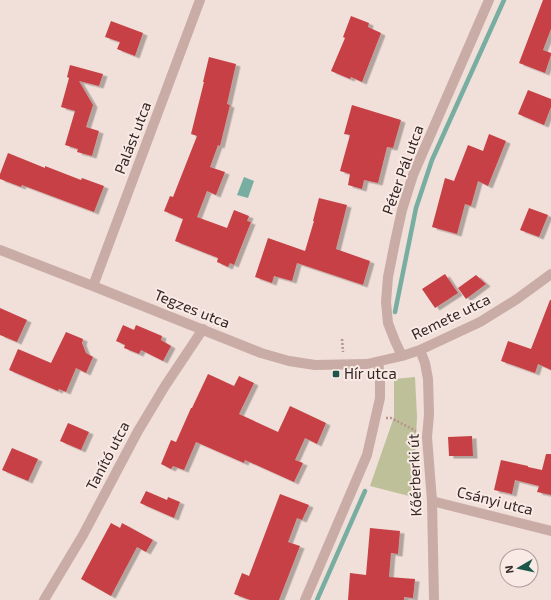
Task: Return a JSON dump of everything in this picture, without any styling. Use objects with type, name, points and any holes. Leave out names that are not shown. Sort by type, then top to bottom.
[{"type":"street","name":"Palást utca","points":[[93,286],[200,0]]},
{"type":"street","name":"Péter Pál utca","points":[[402,356],[388,323],[386,302],[388,277],[394,242],[413,175],[489,0]]},
{"type":"street","name":"Tegzes utca","points":[[0,250],[261,353],[289,362],[315,365],[367,364],[402,356]]},
{"type":"street","name":"Remete utca","points":[[402,356],[420,350],[480,322],[517,299],[551,274]]},
{"type":"street","name":"Tanító utca","points":[[44,600],[83,535],[138,431],[165,386],[203,329]]},
{"type":"street","name":"Kőérberki út","points":[[420,350],[425,363],[428,379],[429,414],[427,437],[432,501],[434,600]]},
{"type":"street","points":[[305,600],[367,455],[380,398],[380,376],[378,362]]},
{"type":"street","name":"Csányi utca","points":[[432,501],[551,531]]},
{"type":"path","points":[[342,339],[343,356]]},
{"type":"path","points":[[376,418],[391,418],[427,437]]},
{"type":"green space","points":[[415,377],[417,417],[413,497],[370,486],[394,417],[394,379]]},
{"type":"water","points":[[244,177],[254,181],[248,198],[237,195]]},
{"type":"building","points":[[543,0],[551,0],[551,29],[543,50],[551,53],[551,55],[545,73],[519,63]]},
{"type":"building","points":[[351,16],[369,23],[368,27],[381,33],[362,82],[331,71],[345,38],[343,37]]},
{"type":"building","points":[[111,21],[143,33],[135,56],[117,49],[120,42],[105,37]]},
{"type":"building","points":[[209,57],[236,64],[227,104],[230,105],[220,146],[218,145],[210,167],[225,172],[216,195],[207,191],[197,217],[227,228],[234,210],[249,216],[247,221],[251,222],[234,265],[230,263],[228,267],[217,262],[218,258],[175,241],[183,219],[164,211],[170,196],[173,197],[197,136],[191,134]]},
{"type":"building","points":[[70,65],[103,74],[99,86],[79,81],[93,105],[86,127],[99,131],[92,156],[77,152],[78,149],[65,145],[75,111],[61,107],[69,78],[67,77]]},
{"type":"building","points":[[528,90],[551,99],[551,107],[544,125],[518,114]]},
{"type":"building","points":[[352,105],[401,120],[393,148],[387,147],[378,183],[364,180],[362,189],[348,185],[350,174],[340,171],[350,135],[344,134]]},
{"type":"building","points":[[489,134],[506,141],[488,186],[478,181],[471,206],[465,204],[457,234],[432,227],[445,178],[454,181],[468,145],[483,151]]},
{"type":"building","points":[[8,153],[45,168],[45,166],[81,180],[82,178],[104,186],[94,212],[22,185],[21,187],[0,179],[0,174]]},
{"type":"building","points":[[319,198],[347,205],[336,249],[370,261],[363,285],[297,263],[292,281],[274,276],[272,283],[255,277],[268,238],[305,251]]},
{"type":"building","points":[[529,208],[548,215],[539,237],[520,230]]},
{"type":"building","points":[[445,274],[458,293],[435,308],[422,289]]},
{"type":"building","points":[[476,275],[486,284],[466,299],[458,288]]},
{"type":"building","points":[[550,300],[551,370],[538,364],[535,373],[501,361],[508,341],[531,349]]},
{"type":"building","points":[[0,308],[27,320],[17,342],[0,335]]},
{"type":"building","points":[[123,325],[134,330],[136,325],[162,336],[161,340],[171,346],[163,361],[141,350],[139,354],[124,348],[125,345],[116,341]]},
{"type":"building","points":[[66,332],[83,339],[82,343],[86,353],[93,357],[86,373],[76,368],[66,392],[59,389],[58,391],[9,370],[18,349],[51,363]]},
{"type":"building","points":[[208,374],[234,386],[239,376],[254,383],[239,414],[278,432],[290,406],[326,423],[317,444],[305,438],[295,460],[303,463],[294,482],[245,460],[244,463],[196,442],[184,470],[173,466],[171,469],[161,464],[171,440],[176,442]]},
{"type":"building","points":[[68,423],[89,432],[81,450],[60,441]]},
{"type":"building","points":[[472,436],[473,456],[449,456],[448,437]]},
{"type":"building","points":[[12,448],[38,459],[28,481],[2,470]]},
{"type":"building","points":[[546,454],[551,454],[551,495],[537,492],[539,486],[515,480],[512,494],[494,490],[501,460],[542,470]]},
{"type":"building","points":[[146,491],[167,500],[168,497],[180,502],[174,518],[140,503]]},
{"type":"building","points":[[280,494],[309,505],[302,520],[297,518],[288,542],[300,546],[279,600],[250,600],[234,594],[242,573],[249,576]]},
{"type":"building","points":[[111,523],[120,528],[122,523],[153,540],[146,552],[137,547],[111,596],[81,579]]},
{"type":"building","points":[[370,528],[400,531],[398,554],[391,553],[389,577],[415,579],[413,598],[404,597],[404,600],[348,600],[350,573],[366,575]]},
{"type":"waterway","points":[[395,312],[416,208],[432,160],[504,0]]},
{"type":"waterway","points":[[317,600],[365,491]]},
{"type":"place","name":"Hír utca","points":[[336,374]]}]
